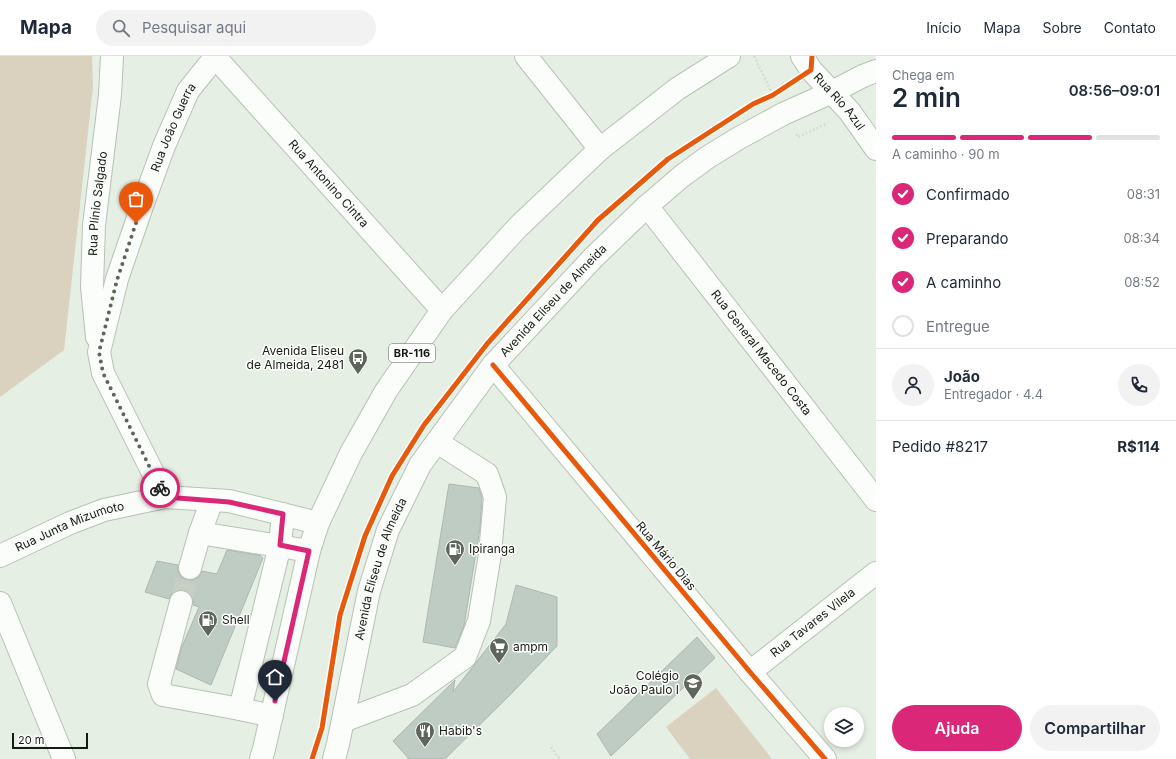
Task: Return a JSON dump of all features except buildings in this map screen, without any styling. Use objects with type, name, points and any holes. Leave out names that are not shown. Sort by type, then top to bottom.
[{"type":"street","name":"Rua Plínio Salgado","points":[[99,352],[92,288],[94,225],[110,95],[112,56]]},
{"type":"street","name":"Rua João Guerra","points":[[165,497],[103,373],[99,352],[117,280],[164,146],[188,91],[216,56]]},
{"type":"street","name":"Rua Antonino Cintra","points":[[216,56],[442,310]]},
{"type":"street","points":[[526,56],[600,149]]},
{"type":"street","name":"BR-116","points":[[261,759],[309,551],[318,523],[351,453],[386,391],[442,310],[518,227],[600,149],[677,89],[729,56]]},
{"type":"street","name":"Rua Rio Azul","points":[[802,56],[811,70],[850,112],[876,149]]},
{"type":"street","name":"Avenida Eliseu de Almeida","points":[[340,754],[343,721],[369,591],[388,530],[420,465],[493,365],[593,258],[648,206],[708,157],[783,114],[876,71]]},
{"type":"street","name":"Rua General Macedo Costa","points":[[648,206],[876,500]]},
{"type":"street","name":"Rua Mário Dias","points":[[493,365],[750,672],[825,759]]},
{"type":"street","points":[[343,721],[412,695],[465,657],[479,621],[490,554],[495,497],[487,474],[437,442]]},
{"type":"street","name":"Rua Junta Mizumoto","points":[[0,556],[70,523],[104,510],[165,497],[229,502],[318,523]]},
{"type":"street","points":[[190,568],[200,533],[212,500]]},
{"type":"street","points":[[240,709],[280,545],[283,514]]},
{"type":"street","points":[[200,533],[309,551]]},
{"type":"street","name":"Rua Tavares Vilela","points":[[750,672],[876,573]]},
{"type":"street","points":[[181,602],[159,684],[163,695],[272,716]]},
{"type":"street","points":[[0,603],[64,759]]},
{"type":"path","points":[[766,98],[780,90]]},
{"type":"path","points":[[551,747],[560,759]]},
{"type":"shaded area","points":[[0,56],[92,56],[93,87],[64,350],[0,397]]},
{"type":"shaded area","points":[[716,688],[772,759],[690,759],[666,727]]},
{"type":"tunnel","points":[[181,602],[190,568]]},
{"type":"cycle path","points":[[312,759],[322,728],[340,615],[365,536],[392,476],[424,425],[487,344],[598,220],[668,159],[753,104],[773,95],[811,70],[812,56]]},
{"type":"cycle path","points":[[493,365],[750,672],[825,759]]},
{"type":"way so far","points":[[136,223],[117,280],[99,352],[103,373],[160,488]]},
{"type":"place","name":"Avenida Eliseu de Almeida, 2481","points":[[358,375]]},
{"type":"place","name":"Ipiranga","points":[[455,566]]},
{"type":"place","name":"Shell","points":[[208,637]]},
{"type":"place","name":"ampm","points":[[499,664]]},
{"type":"place","name":"Colégio João Paulo I","points":[[693,700]]},
{"type":"place","name":"Habib's","points":[[425,748]]},
{"type":"route","points":[[160,488],[165,497],[229,502],[283,514],[280,545],[309,551],[275,701]]}]
